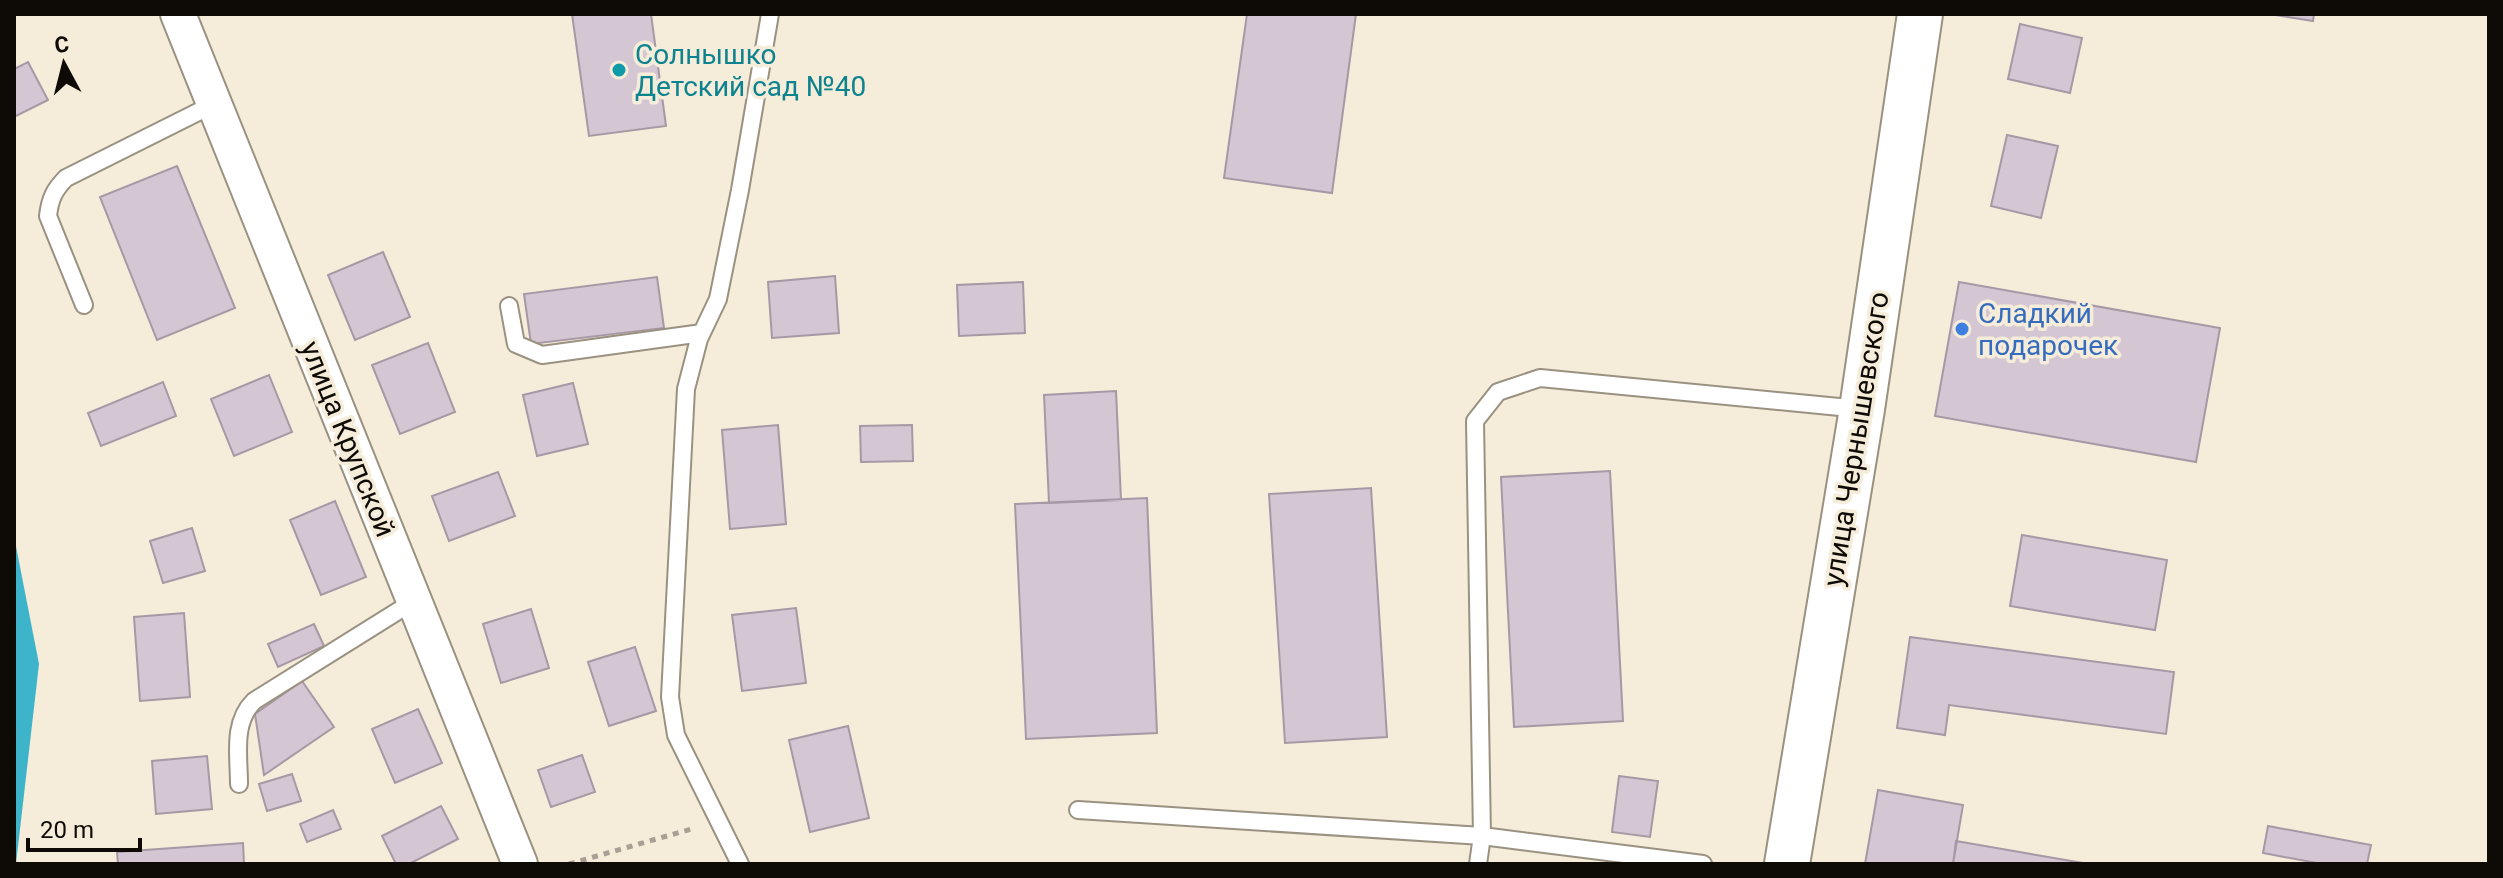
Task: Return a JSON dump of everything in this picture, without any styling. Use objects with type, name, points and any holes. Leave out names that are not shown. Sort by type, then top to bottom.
[{"type":"main road","name":"улица Чернышевского","points":[[1787,864],[1862,409],[1920,14]]},
{"type":"street","name":"улица Крупской","points":[[178,14],[520,864]]},
{"type":"lane","points":[[740,864],[676,735],[670,697],[686,389],[702,333],[718,299],[770,14]]},
{"type":"lane","points":[[84,305],[48,216],[55,189],[66,178],[214,104]]},
{"type":"lane","points":[[509,306],[516,344],[542,355],[702,333]]},
{"type":"lane","points":[[1478,864],[1482,836],[1475,421],[1498,392],[1540,378],[1862,409]]},
{"type":"lane","points":[[239,784],[239,727],[246,709],[254,701],[414,601]]},
{"type":"lane","points":[[1078,810],[1482,836],[1703,864]]},
{"type":"path","points":[[569,864],[718,821]]},
{"type":"water","points":[[14,536],[39,664],[16,864],[14,864]]},
{"type":"building","name":"Солнышко Детский сад №40","points":[[572,14],[651,14],[666,126],[589,136]]},
{"type":"building","points":[[1247,14],[1356,14],[1332,193],[1224,178]]},
{"type":"building","points":[[2269,14],[2314,14],[2313,21]]},
{"type":"building","points":[[2020,24],[2082,38],[2070,93],[2008,79]]},
{"type":"building","points":[[28,62],[48,100],[14,117],[14,69]]},
{"type":"building","points":[[2007,135],[2058,146],[2041,218],[1991,206]]},
{"type":"building","points":[[177,166],[235,308],[157,340],[100,197]]},
{"type":"building","points":[[383,252],[410,317],[355,340],[328,275]]},
{"type":"building","points":[[835,276],[839,333],[772,338],[768,282]]},
{"type":"building","points":[[657,277],[664,328],[531,344],[524,294]]},
{"type":"building","points":[[1023,282],[1025,333],[959,336],[957,285]]},
{"type":"building","points":[[1959,282],[2220,328],[2196,462],[1935,416]]},
{"type":"building","points":[[428,343],[455,412],[400,434],[372,365]]},
{"type":"building","points":[[269,375],[292,432],[234,456],[211,399]]},
{"type":"building","points":[[163,382],[176,416],[101,446],[88,413]]},
{"type":"building","points":[[573,383],[588,444],[537,456],[523,395]]},
{"type":"building","points":[[1116,391],[1121,500],[1049,503],[1044,395]]},
{"type":"building","points":[[778,425],[786,524],[730,529],[722,430]]},
{"type":"building","points":[[912,425],[913,461],[861,462],[860,426]]},
{"type":"building","points":[[1610,471],[1623,721],[1514,727],[1501,477]]},
{"type":"building","points":[[498,472],[515,516],[449,541],[432,496]]},
{"type":"building","points":[[1371,488],[1387,737],[1285,743],[1269,494]]},
{"type":"building","points":[[1147,498],[1157,733],[1026,739],[1015,504]]},
{"type":"building","points":[[335,501],[366,577],[321,595],[290,520]]},
{"type":"building","points":[[192,528],[205,571],[163,583],[150,541]]},
{"type":"building","points":[[2022,535],[2167,560],[2155,630],[2010,606]]},
{"type":"building","points":[[796,608],[806,683],[742,691],[732,615]]},
{"type":"building","points":[[531,609],[549,668],[501,683],[483,624]]},
{"type":"building","points":[[184,613],[190,697],[140,701],[134,617]]},
{"type":"building","points":[[314,624],[324,646],[278,667],[268,644]]},
{"type":"building","points":[[1910,637],[2174,672],[2166,734],[1949,705],[1945,735],[1897,728]]},
{"type":"building","points":[[635,647],[656,711],[609,726],[588,662]]},
{"type":"building","points":[[302,681],[334,727],[264,775],[255,714]]},
{"type":"building","points":[[418,709],[442,763],[395,783],[372,729]]},
{"type":"building","points":[[848,726],[869,818],[810,832],[789,740]]},
{"type":"building","points":[[582,755],[595,792],[551,807],[538,770]]},
{"type":"building","points":[[207,756],[212,809],[156,814],[152,761]]},
{"type":"building","points":[[292,774],[301,801],[267,811],[259,784]]},
{"type":"building","points":[[1619,776],[1658,781],[1650,837],[1612,832]]},
{"type":"building","points":[[1878,790],[1963,805],[1953,864],[1865,864]]},
{"type":"building","points":[[441,806],[458,839],[409,864],[396,864],[382,836]]},
{"type":"building","points":[[333,810],[341,829],[307,842],[300,824]]},
{"type":"building","points":[[2268,826],[2371,845],[2367,864],[2322,864],[2263,853]]},
{"type":"building","points":[[1956,841],[2089,864],[1953,864]]},
{"type":"building","points":[[243,843],[244,864],[118,864],[117,852]]},
{"type":"place","name":"Солнышко Детский сад №40","points":[[619,70]]},
{"type":"place","name":"Сладкий подарочек","points":[[1962,329]]}]
